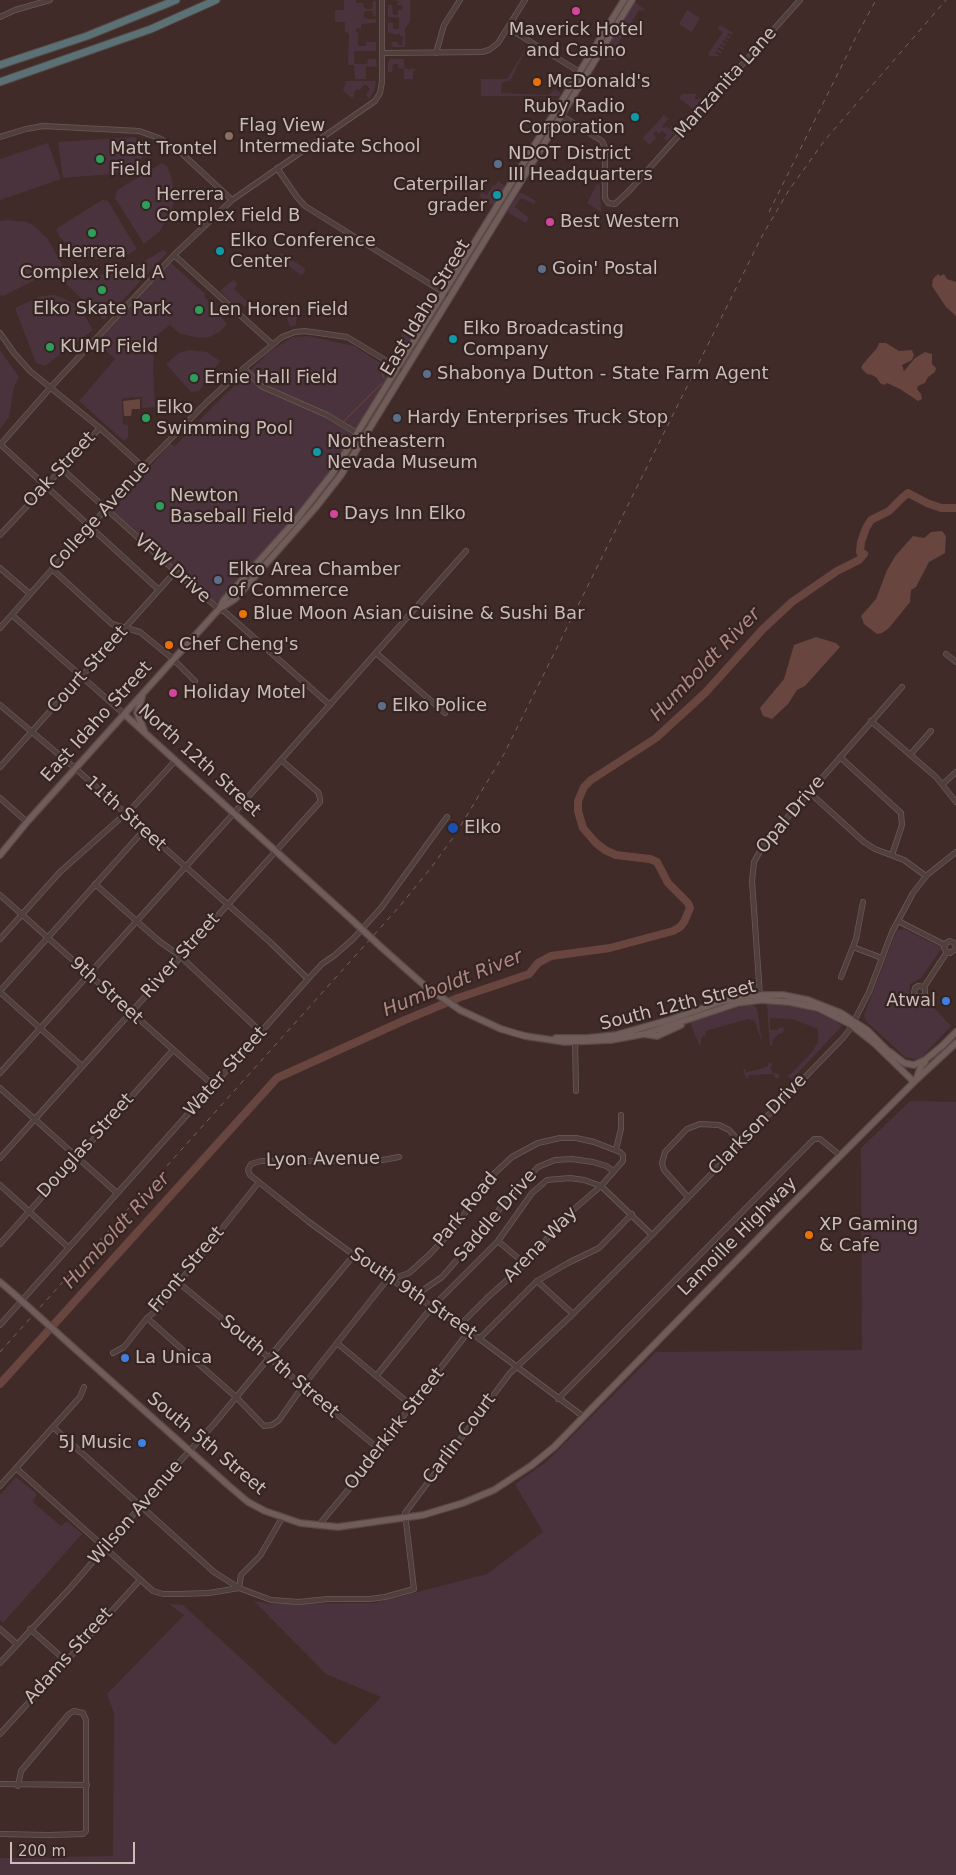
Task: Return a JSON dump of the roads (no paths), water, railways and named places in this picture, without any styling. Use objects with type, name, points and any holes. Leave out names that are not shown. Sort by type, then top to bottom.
[{"type":"highway","points":[[0,65],[88,36],[176,0]]},
{"type":"highway","points":[[0,82],[152,29],[216,0]]},
{"type":"main road","name":"East Idaho Street","points":[[219,610],[224,600],[315,497],[339,464],[624,0]]},
{"type":"main road","name":"East Idaho Street","points":[[0,855],[27,822],[173,659],[219,610],[235,599],[321,501],[341,475],[632,0]]},
{"type":"main road","points":[[417,352],[416,348],[424,333],[424,325]]},
{"type":"main road","points":[[145,691],[137,713],[148,737]]},
{"type":"main road","name":"North 12th Street","points":[[124,714],[275,850]]},
{"type":"main road","name":"South 12th Street","points":[[275,850],[425,986],[460,1010],[501,1029],[535,1038],[611,1040],[644,1034],[761,997]]},
{"type":"main road","name":"South 12th Street","points":[[575,1040],[624,1033],[724,1001],[761,997],[811,1006],[867,1030],[915,1081]]},
{"type":"main road","name":"South 12th Street","points":[[853,1023],[915,1081]]},
{"type":"main road","name":"Lamoille Highway","points":[[915,1081],[921,1066],[956,1032]]},
{"type":"main road","name":"Lamoille Highway","points":[[584,1417],[782,1214],[915,1081],[956,1043]]},
{"type":"main road","points":[[883,1046],[904,1063],[913,1065],[925,1060],[943,1046]]},
{"type":"main road","name":"South 5th Street","points":[[0,1282],[189,1452],[248,1502],[282,1518],[318,1526],[338,1527],[463,1503],[494,1490],[532,1465],[584,1417]]},
{"type":"street","points":[[0,17],[15,10],[50,0]]},
{"type":"street","points":[[159,590],[0,445],[51,387],[174,256],[232,200],[375,101],[382,87],[382,0]]},
{"type":"street","points":[[436,53],[444,25],[460,0]]},
{"type":"street","points":[[382,53],[436,53],[489,50],[498,43],[525,0]]},
{"type":"street","name":"Manzanita Lane","points":[[555,112],[602,140],[605,148],[605,198],[608,203],[615,204],[800,0]]},
{"type":"street","points":[[508,28],[586,76]]},
{"type":"street","points":[[0,137],[43,126],[139,131],[160,138],[177,149],[232,200]]},
{"type":"street","points":[[278,168],[296,197],[305,206],[451,297]]},
{"type":"street","points":[[174,256],[272,344]]},
{"type":"street","name":"College Avenue","points":[[0,628],[143,467],[207,402],[282,337],[299,331],[313,331],[335,335],[352,340],[405,372]]},
{"type":"street","points":[[0,333],[21,361],[143,467]]},
{"type":"street","points":[[244,368],[261,386],[327,415],[365,438]]},
{"type":"street","name":"Oak Street","points":[[0,535],[100,428]]},
{"type":"street","name":"VFW Drive","points":[[62,469],[175,572],[219,610],[225,612],[330,705]]},
{"type":"street","points":[[0,1073],[466,551]]},
{"type":"street","points":[[0,568],[30,594]]},
{"type":"street","points":[[52,569],[112,624],[140,632],[196,681]]},
{"type":"street","name":"Court Street","points":[[0,767],[175,572]]},
{"type":"street","name":"North 12th Street","points":[[12,615],[124,714]]},
{"type":"street","points":[[376,653],[444,713]]},
{"type":"street","points":[[946,654],[956,662]]},
{"type":"street","name":"Opal Drive","points":[[761,997],[752,894],[751,873],[754,862],[764,844],[902,687]]},
{"type":"street","name":"11th Street","points":[[0,705],[76,769],[308,979]]},
{"type":"street","points":[[871,721],[943,784],[956,802]]},
{"type":"street","points":[[910,755],[931,731]]},
{"type":"street","points":[[840,756],[901,813],[902,825],[892,855]]},
{"type":"street","name":"River Street","points":[[0,1158],[320,802],[318,792],[281,760]]},
{"type":"street","points":[[0,939],[60,872],[133,808],[175,761]]},
{"type":"street","points":[[943,784],[956,772]]},
{"type":"street","points":[[809,792],[864,842],[912,864],[926,876]]},
{"type":"street","points":[[0,798],[27,822]]},
{"type":"street","name":"Water Street","points":[[0,1324],[262,1033],[308,979],[322,964],[341,951],[353,939],[380,908],[447,817]]},
{"type":"street","points":[[82,1066],[0,992],[144,830]]},
{"type":"street","name":"Clarkson Drive","points":[[516,1367],[573,1314],[652,1235],[843,1038],[869,992],[898,921],[913,893],[926,876],[956,852]]},
{"type":"street","points":[[95,884],[180,956],[262,1033]]},
{"type":"street","name":"9th Street","points":[[0,894],[88,975],[214,1086]]},
{"type":"street","points":[[841,977],[853,947],[863,902]]},
{"type":"street","points":[[898,921],[945,945]]},
{"type":"street","points":[[924,987],[947,952],[956,950],[952,942],[945,945]]},
{"type":"street","points":[[945,945],[947,952]]},
{"type":"street","points":[[853,947],[882,958]]},
{"type":"street","points":[[575,1040],[576,1091]]},
{"type":"street","name":"Douglas Street","points":[[0,1244],[173,1050]]},
{"type":"street","points":[[0,1088],[117,1193]]},
{"type":"street","points":[[601,1186],[621,1164],[623,1158],[623,1155],[616,1149],[622,1115]]},
{"type":"street","points":[[688,1197],[664,1170],[662,1163],[665,1152],[687,1129],[700,1124],[719,1125],[729,1130],[741,1143]]},
{"type":"street","name":"Park Road","points":[[236,1398],[264,1426],[270,1426],[279,1420],[302,1386],[386,1281],[409,1273],[428,1255],[458,1224],[483,1184],[512,1157],[538,1143],[560,1138],[576,1138],[616,1149]]},
{"type":"street","points":[[558,1399],[814,1138],[820,1139],[841,1156]]},
{"type":"street","name":"Lyon Avenue","points":[[249,1167],[253,1163],[261,1161],[377,1161],[399,1157]]},
{"type":"street","name":"Saddle Drive","points":[[416,1296],[442,1277],[491,1222],[506,1200],[538,1167],[556,1160],[572,1158],[606,1166],[614,1171]]},
{"type":"street","name":"South 9th Street","points":[[249,1167],[250,1175],[284,1204],[354,1255],[479,1338],[584,1417]]},
{"type":"street","points":[[377,1375],[432,1307],[498,1241],[532,1193],[548,1180],[570,1178],[584,1180],[601,1186],[652,1235]]},
{"type":"street","name":"Front Street","points":[[113,1354],[124,1347],[147,1318],[158,1308],[259,1182]]},
{"type":"street","points":[[0,1185],[68,1247]]},
{"type":"street","name":"Arena Way","points":[[460,1325],[540,1250],[559,1222],[601,1186]]},
{"type":"street","points":[[479,1338],[537,1282],[568,1263],[600,1248],[632,1214]]},
{"type":"street","points":[[498,1241],[525,1264]]},
{"type":"street","name":"Wilson Avenue","points":[[0,1663],[142,1507],[269,1359],[354,1255]]},
{"type":"street","points":[[537,1282],[573,1314]]},
{"type":"street","name":"South 7th Street","points":[[179,1283],[380,1450]]},
{"type":"street","points":[[147,1318],[236,1398]]},
{"type":"street","name":"Ouderkirk Street","points":[[318,1526],[373,1460],[388,1436],[469,1331]]},
{"type":"street","points":[[337,1343],[412,1406]]},
{"type":"street","name":"Carlin Court","points":[[405,1515],[516,1367]]},
{"type":"street","points":[[0,1486],[80,1397],[84,1387]]},
{"type":"street","points":[[53,1427],[214,1572],[238,1588],[271,1600],[289,1602],[385,1597],[414,1589],[405,1515]]},
{"type":"street","points":[[16,1468],[153,1591],[163,1594],[209,1593],[238,1588]]},
{"type":"street","points":[[238,1588],[241,1575],[260,1556],[282,1518]]},
{"type":"street","name":"Adams Street","points":[[0,1734],[65,1660],[140,1580]]},
{"type":"street","points":[[0,1629],[17,1644]]},
{"type":"street","points":[[30,1629],[65,1660]]},
{"type":"street","points":[[0,1834],[83,1834],[87,1828],[87,1785],[86,1720],[83,1713],[74,1711],[69,1714],[20,1770],[18,1786]]},
{"type":"street","points":[[0,1784],[18,1786],[87,1785]]},
{"type":"waterway","points":[[382,367],[384,378]]},
{"type":"waterway","points":[[344,421],[382,383]]},
{"type":"waterway","name":"Humboldt River","points":[[0,1384],[277,1078],[458,998],[529,974],[538,963],[551,956],[610,948],[673,931],[680,927],[690,908],[688,903],[668,883],[657,862],[650,859],[616,855],[605,850],[583,828],[578,811],[578,801],[584,787],[591,780],[656,738],[705,693],[763,629],[792,602],[837,571],[859,560],[864,554],[860,552],[861,542],[871,520],[889,511],[908,493],[941,508],[956,508]]},
{"type":"railway","points":[[769,212],[876,0]]},
{"type":"railway","points":[[0,1352],[399,907],[455,835],[504,754],[762,236],[789,190],[825,140],[946,0]]},
{"type":"place","name":"Maverick Hotel and Casino","points":[[576,11]]},
{"type":"place","name":"McDonald's","points":[[537,82]]},
{"type":"place","name":"Ruby Radio Corporation","points":[[635,117]]},
{"type":"place","name":"Flag View Intermediate School","points":[[229,136]]},
{"type":"place","name":"Matt Trontel Field","points":[[100,159]]},
{"type":"place","name":"NDOT District III Headquarters","points":[[498,164]]},
{"type":"place","name":"Caterpillar grader","points":[[497,195]]},
{"type":"place","name":"Herrera Complex Field B","points":[[146,205]]},
{"type":"place","name":"Best Western","points":[[550,222]]},
{"type":"place","name":"Herrera Complex Field A","points":[[92,233]]},
{"type":"place","name":"Elko Conference Center","points":[[220,251]]},
{"type":"place","name":"Goin' Postal","points":[[542,269]]},
{"type":"place","name":"Elko Skate Park","points":[[102,290]]},
{"type":"place","name":"Len Horen Field","points":[[199,310]]},
{"type":"place","name":"Elko Broadcasting Company","points":[[453,339]]},
{"type":"place","name":"KUMP Field","points":[[50,347]]},
{"type":"place","name":"Shabonya Dutton - State Farm Agent","points":[[427,374]]},
{"type":"place","name":"Ernie Hall Field","points":[[194,378]]},
{"type":"place","name":"Elko Swimming Pool","points":[[146,418]]},
{"type":"place","name":"Hardy Enterprises Truck Stop","points":[[397,418]]},
{"type":"place","name":"Northeastern Nevada Museum","points":[[317,452]]},
{"type":"place","name":"Newton Baseball Field","points":[[160,506]]},
{"type":"place","name":"Days Inn Elko","points":[[334,514]]},
{"type":"place","name":"Elko Area Chamber of Commerce","points":[[218,580]]},
{"type":"place","name":"Blue Moon Asian Cuisine & Sushi Bar","points":[[243,614]]},
{"type":"place","name":"Chef Cheng's","points":[[169,645]]},
{"type":"place","name":"Holiday Motel","points":[[173,693]]},
{"type":"place","name":"Elko Police","points":[[382,706]]},
{"type":"place","name":"Elko","points":[[453,828]]},
{"type":"place","name":"Atwal","points":[[946,1001]]},
{"type":"place","name":"XP Gaming & Cafe","points":[[809,1235]]},
{"type":"place","name":"La Unica","points":[[125,1358]]},
{"type":"place","name":"5J Music","points":[[142,1443]]}]
